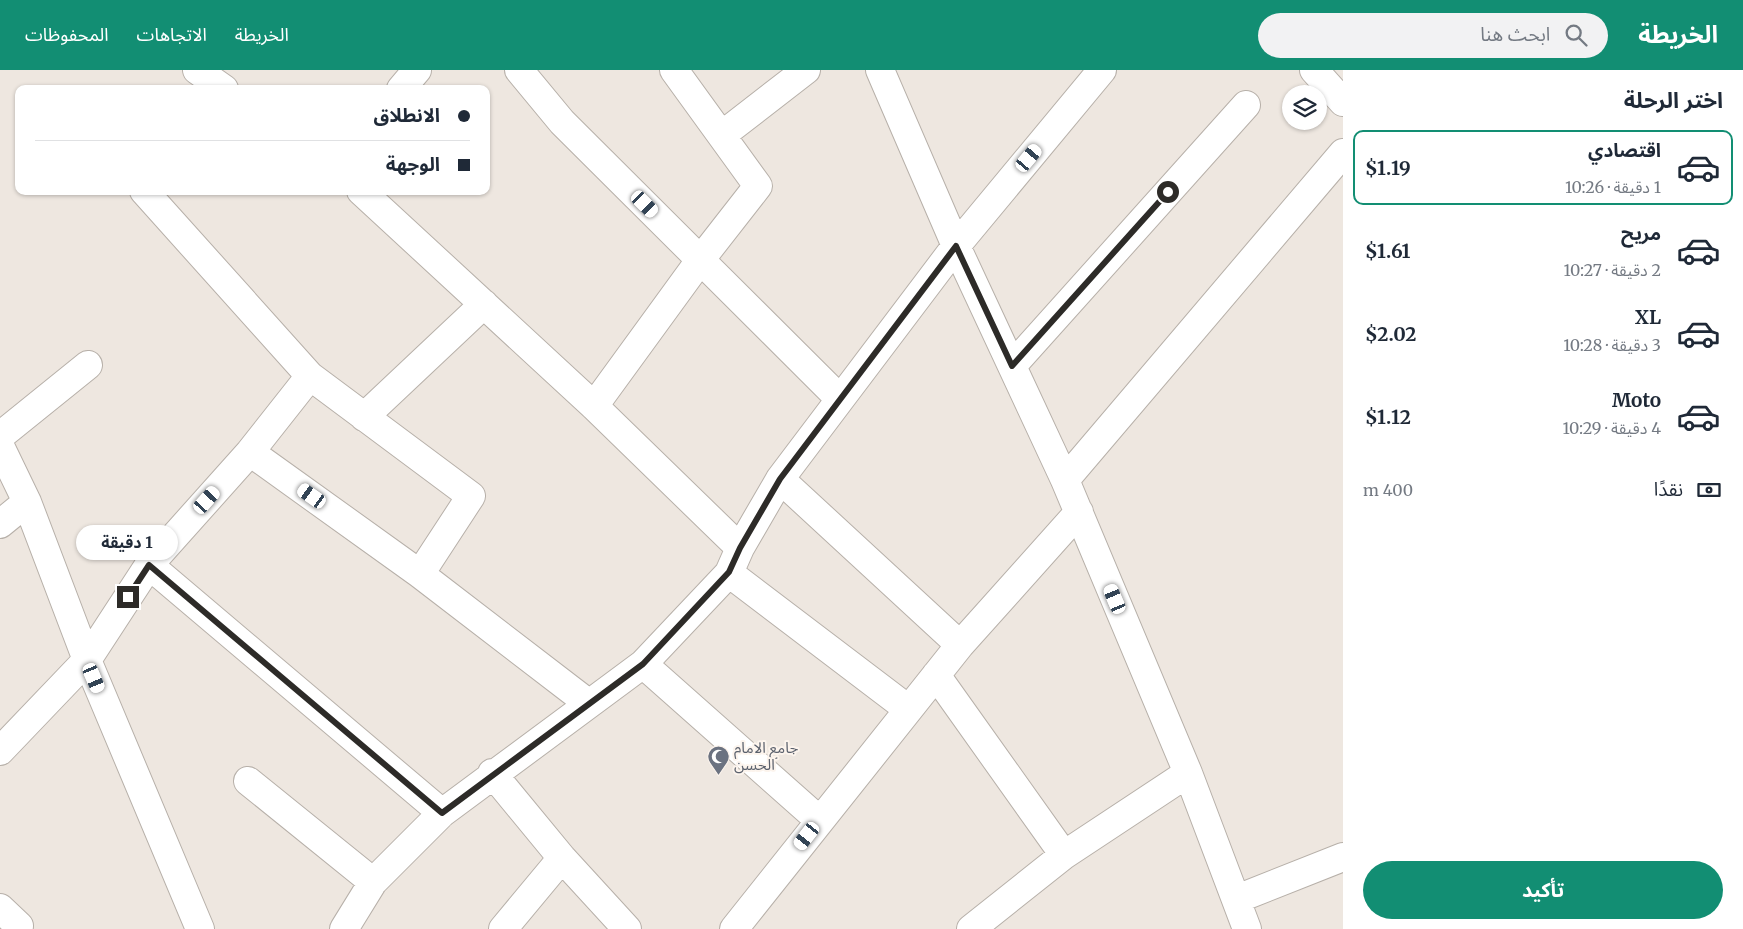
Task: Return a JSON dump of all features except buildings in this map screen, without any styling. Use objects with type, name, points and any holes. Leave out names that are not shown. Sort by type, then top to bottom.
[{"type":"street","points":[[197,70],[218,85]]},
{"type":"street","points":[[405,85],[418,70]]},
{"type":"street","points":[[519,70],[562,122],[840,399]]},
{"type":"street","points":[[594,406],[701,259],[758,186],[674,70]]},
{"type":"street","points":[[722,135],[806,70]]},
{"type":"street","points":[[880,70],[956,246],[1079,512],[1188,773],[1247,929]]},
{"type":"street","points":[[344,929],[373,882],[442,813],[492,773],[643,664],[729,572],[740,548],[780,479],[956,246],[1102,70]]},
{"type":"street","points":[[1314,70],[1343,102]]},
{"type":"street","points":[[1012,366],[1246,105]]},
{"type":"street","points":[[1065,480],[1343,154]]},
{"type":"street","points":[[148,195],[310,376],[471,496],[420,574]]},
{"type":"street","points":[[365,195],[594,406],[740,548]]},
{"type":"street","points":[[364,417],[484,304]]},
{"type":"street","points":[[0,436],[88,365]]},
{"type":"street","points":[[0,751],[87,660],[149,565],[250,452],[310,376]]},
{"type":"street","points":[[0,446],[27,502],[87,660],[200,929]]},
{"type":"street","points":[[250,452],[420,574],[588,703]]},
{"type":"street","points":[[780,479],[960,645]]},
{"type":"street","points":[[0,524],[27,502]]},
{"type":"street","points":[[734,929],[960,645],[1079,512]]},
{"type":"street","points":[[149,565],[442,813]]},
{"type":"street","points":[[729,572],[908,709]]},
{"type":"street","points":[[643,664],[819,820]]},
{"type":"street","points":[[936,675],[1064,855]]},
{"type":"street","points":[[492,773],[562,858],[627,929]]},
{"type":"street","points":[[971,929],[1064,855],[1188,773]]},
{"type":"street","points":[[248,781],[373,882]]},
{"type":"street","points":[[1237,899],[1343,857]]},
{"type":"street","points":[[503,929],[562,858]]},
{"type":"place","name":"جامع الامام الحسن","points":[[718,775]]},
{"type":"route","points":[[128,597],[149,565],[442,813],[492,773],[643,664],[729,572],[740,548],[780,479],[956,246],[1012,366],[1168,192]]}]
